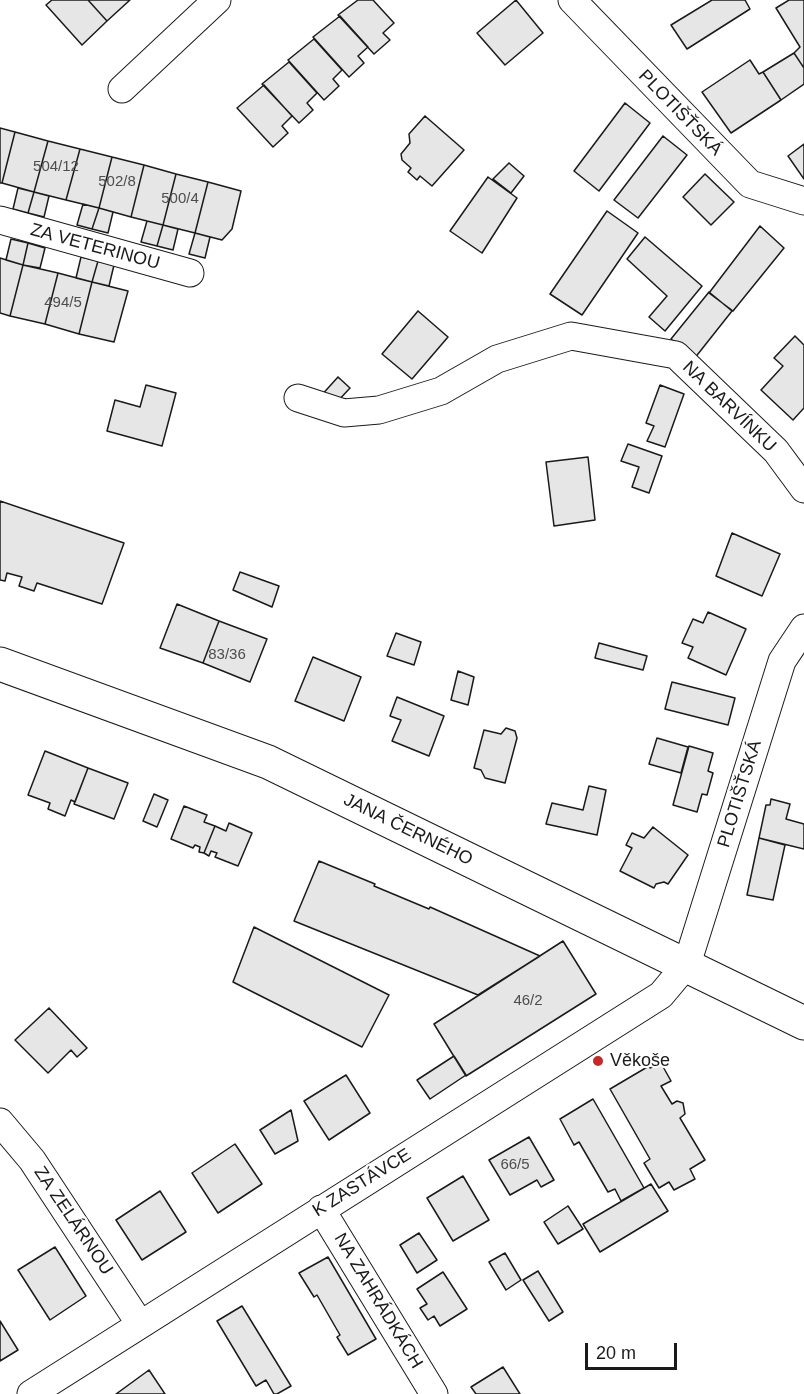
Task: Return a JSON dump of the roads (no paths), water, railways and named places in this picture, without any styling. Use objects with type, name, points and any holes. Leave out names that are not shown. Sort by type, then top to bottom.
[{"type":"street","points":[[122,88],[217,0]]},
{"type":"street","name":"PLOTIŠŤSKÁ","points":[[572,0],[750,184],[804,201]]},
{"type":"street","name":"ZA VETERINOU","points":[[0,220],[190,273]]},
{"type":"street","name":"NA BARVÍNKU","points":[[298,398],[344,413],[379,410],[441,392],[497,359],[571,336],[676,355],[776,451],[804,489]]},
{"type":"street","name":"PLOTIŠŤSKÁ","points":[[687,964],[782,661],[804,628]]},
{"type":"street","name":"JANA ČERNÉHO","points":[[0,664],[268,762],[687,964],[804,1023]]},
{"type":"street","name":"K ZASTÁVCE","points":[[31,1394],[661,995],[687,964]]},
{"type":"street","name":"ZA ZELÁRNOU","points":[[0,1122],[32,1160],[140,1324]]},
{"type":"street","name":"NA ZAHRÁDKÁCH","points":[[321,1209],[434,1394]]},
{"type":"place","name":"Věkoše","points":[[598,1061]]}]
